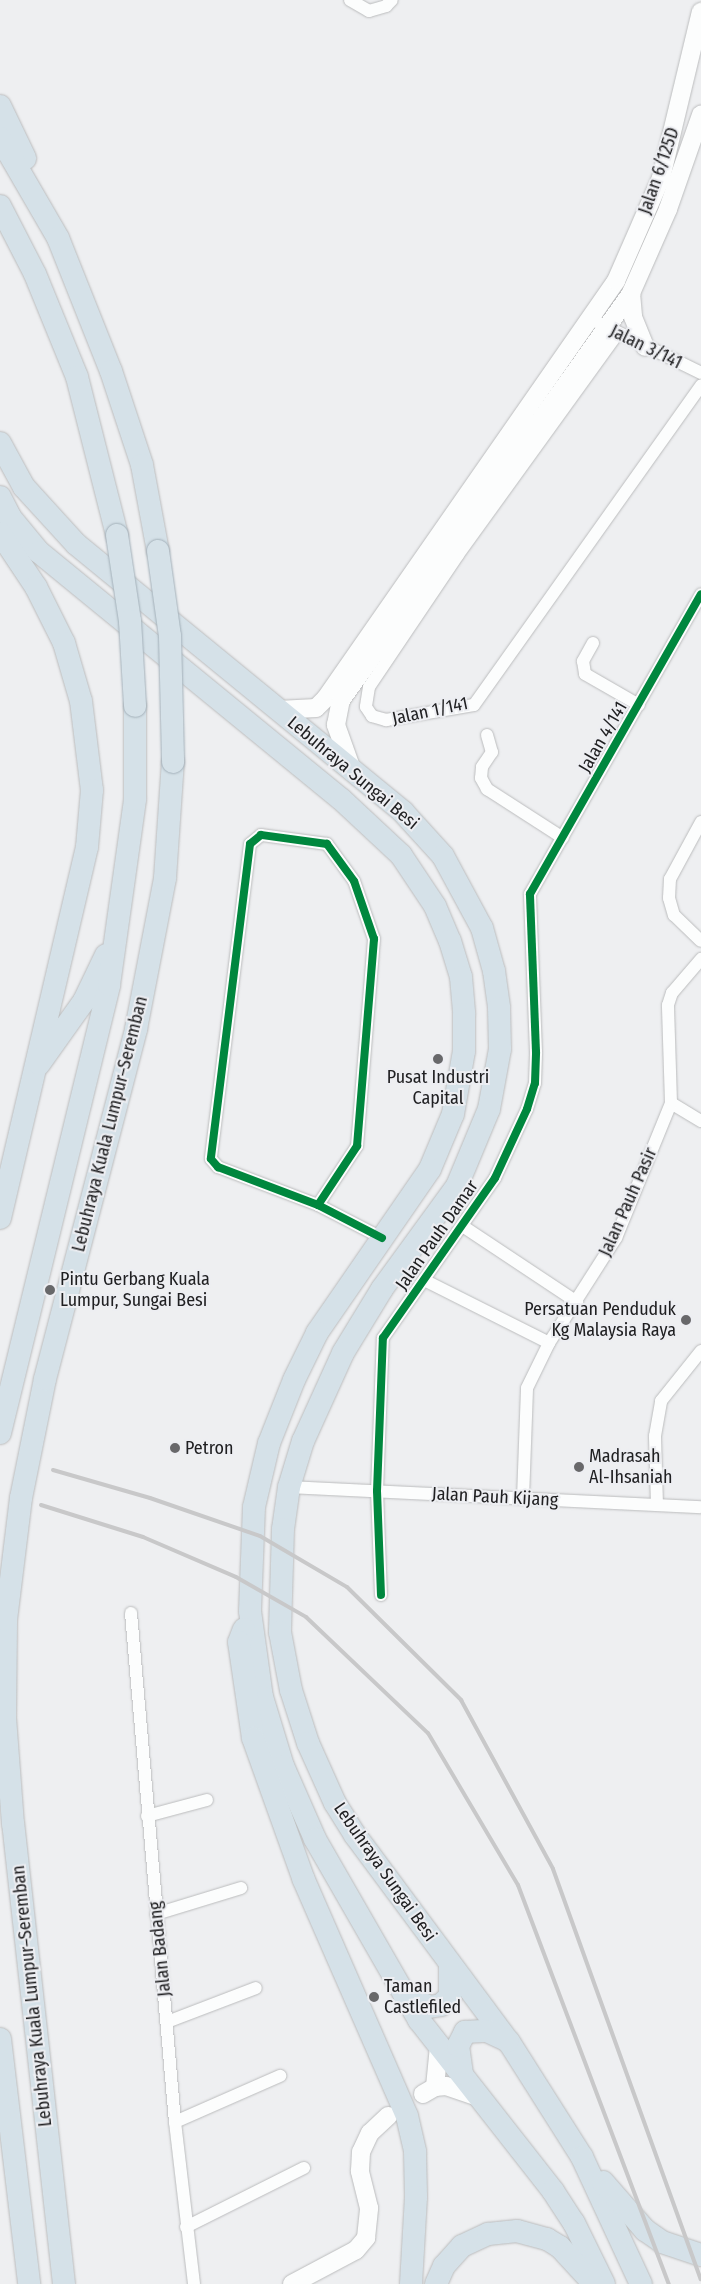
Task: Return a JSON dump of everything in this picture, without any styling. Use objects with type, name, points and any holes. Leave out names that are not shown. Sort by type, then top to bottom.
[{"type":"highway","points":[[0,106],[23,147],[29,186]]},
{"type":"highway","name":"Lebuhraya Kuala Lumpur–Seremban","points":[[0,138],[58,238],[111,371],[142,465],[158,551],[170,636],[173,762],[165,878],[145,982],[45,1379],[21,1498],[6,1620],[5,1718],[13,1824],[64,2284]]},
{"type":"highway","name":"Lebuhraya Kuala Lumpur–Seremban","points":[[0,206],[35,274],[77,377],[117,535],[130,621],[135,706],[135,799],[119,928],[109,985],[0,1433]]},
{"type":"highway","name":"Lebuhraya Sungai Besi","points":[[0,443],[24,487],[69,537],[352,770],[424,833],[444,856],[465,892],[482,928],[494,971],[500,1049],[489,1109],[475,1151],[458,1186],[382,1289],[343,1354],[303,1441],[289,1487],[279,1578],[280,1632],[291,1690],[308,1743],[354,1835],[509,2042],[582,2157],[641,2284]]},
{"type":"highway","name":"Lebuhraya Sungai Besi","points":[[0,496],[10,516],[39,552],[373,828],[401,855],[435,906],[461,977],[464,1051],[460,1084],[453,1114],[430,1169],[317,1333],[269,1443],[254,1507],[250,1611],[262,1697],[283,1766],[315,1839],[402,1993],[439,2046],[553,2190],[574,2223],[604,2284]]},
{"type":"highway","points":[[0,533],[36,587],[64,643],[81,701],[90,758],[92,790],[87,847],[0,1218]]},
{"type":"highway","points":[[34,1070],[84,1001],[119,928]]},
{"type":"highway","points":[[250,1611],[239,1642],[253,1738],[303,1878],[407,2116],[415,2152],[416,2197],[411,2284]]},
{"type":"highway","points":[[402,1993],[429,2007],[441,2005],[450,1996],[450,1964]]},
{"type":"highway","points":[[463,2075],[458,2046],[465,2032],[487,2030],[509,2042]]},
{"type":"highway","name":"Lebuhraya Kuala Lumpur–Seremban","points":[[0,2039],[29,2284]]},
{"type":"highway","points":[[582,2157],[645,2230],[662,2242],[701,2255]]},
{"type":"highway","points":[[436,2284],[444,2266],[462,2246],[488,2234],[517,2231],[547,2239],[560,2247],[594,2284]]},
{"type":"street","points":[[350,0],[369,11],[386,6],[392,0]]},
{"type":"street","name":"Jalan 6/125D","points":[[604,326],[616,281],[661,178],[701,12]]},
{"type":"street","name":"Jalan 6/125D","points":[[604,326],[631,293],[668,209],[701,115]]},
{"type":"street","points":[[631,293],[633,317],[646,347]]},
{"type":"street","points":[[278,710],[316,708],[326,698],[604,326]]},
{"type":"street","points":[[352,770],[336,725],[341,700],[604,326]]},
{"type":"street","name":"Jalan 3/141","points":[[604,326],[701,373]]},
{"type":"street","name":"Jalan 1/141","points":[[604,326],[369,687],[366,707],[372,716],[386,720],[474,705],[701,385]]},
{"type":"street","name":"Jalan 4/141","points":[[530,894],[701,594]]},
{"type":"street","points":[[593,643],[583,661],[585,674],[639,705]]},
{"type":"street","points":[[487,735],[492,752],[482,767],[481,778],[487,789],[563,838]]},
{"type":"street","points":[[701,822],[670,879],[669,898],[674,915],[701,941]]},
{"type":"street","points":[[318,1206],[357,1146],[374,939],[354,881],[326,844],[260,835],[250,844],[211,1159],[218,1167],[318,1206],[382,1238]]},
{"type":"street","name":"Jalan Pauh Damar","points":[[381,1595],[377,1491],[383,1338],[464,1227],[495,1178],[535,1083],[530,894]]},
{"type":"street","name":"Jalan Pauh Pasir","points":[[523,1498],[527,1388],[549,1343],[577,1302],[616,1238],[671,1103],[668,1005],[672,993],[701,960]]},
{"type":"street","points":[[671,1103],[701,1121]]},
{"type":"street","points":[[464,1227],[577,1302]]},
{"type":"street","points":[[424,1280],[549,1343]]},
{"type":"street","points":[[657,1505],[655,1436],[661,1401],[701,1350]]},
{"type":"street","name":"Jalan Pauh Kijang","points":[[289,1487],[701,1507]]},
{"type":"street","name":"Jalan Badang","points":[[131,1613],[147,1816],[175,2122],[194,2284]]},
{"type":"street","points":[[147,1816],[208,1800]]},
{"type":"street","points":[[156,1914],[241,1888]]},
{"type":"street","points":[[167,2022],[256,1988]]},
{"type":"street","points":[[439,2046],[429,2091],[456,2087],[481,2098]]},
{"type":"street","points":[[175,2122],[280,2076]]},
{"type":"street","points":[[292,2284],[356,2250],[366,2238],[369,2208],[360,2171],[361,2152],[370,2133],[388,2116]]},
{"type":"street","points":[[186,2227],[304,2168]]},
{"type":"railway","points":[[53,1470],[150,1498],[260,1536],[347,1587],[461,1700],[553,1869],[701,2279]]},
{"type":"railway","points":[[41,1505],[143,1537],[236,1577],[306,1617],[428,1733],[518,1885],[669,2284]]},
{"type":"cycle path","points":[[381,1595],[377,1491],[383,1338],[495,1178],[527,1109],[535,1083],[536,1052],[530,894],[701,594]]},
{"type":"cycle path","points":[[318,1205],[357,1146],[374,939],[354,881],[327,844],[261,835],[250,844],[211,1159],[218,1167],[318,1205],[382,1238]]},
{"type":"place","name":"Pusat Industri Capital","points":[[438,1059]]},
{"type":"place","name":"Pintu Gerbang Kuala Lumpur, Sungai Besi","points":[[50,1290]]},
{"type":"place","name":"Persatuan Penduduk Kg Malaysia Raya","points":[[686,1320]]},
{"type":"place","name":"Petron","points":[[175,1448]]},
{"type":"place","name":"Madrasah Al-Ihsaniah","points":[[579,1467]]},
{"type":"place","name":"Taman Castlefiled","points":[[374,1997]]}]
